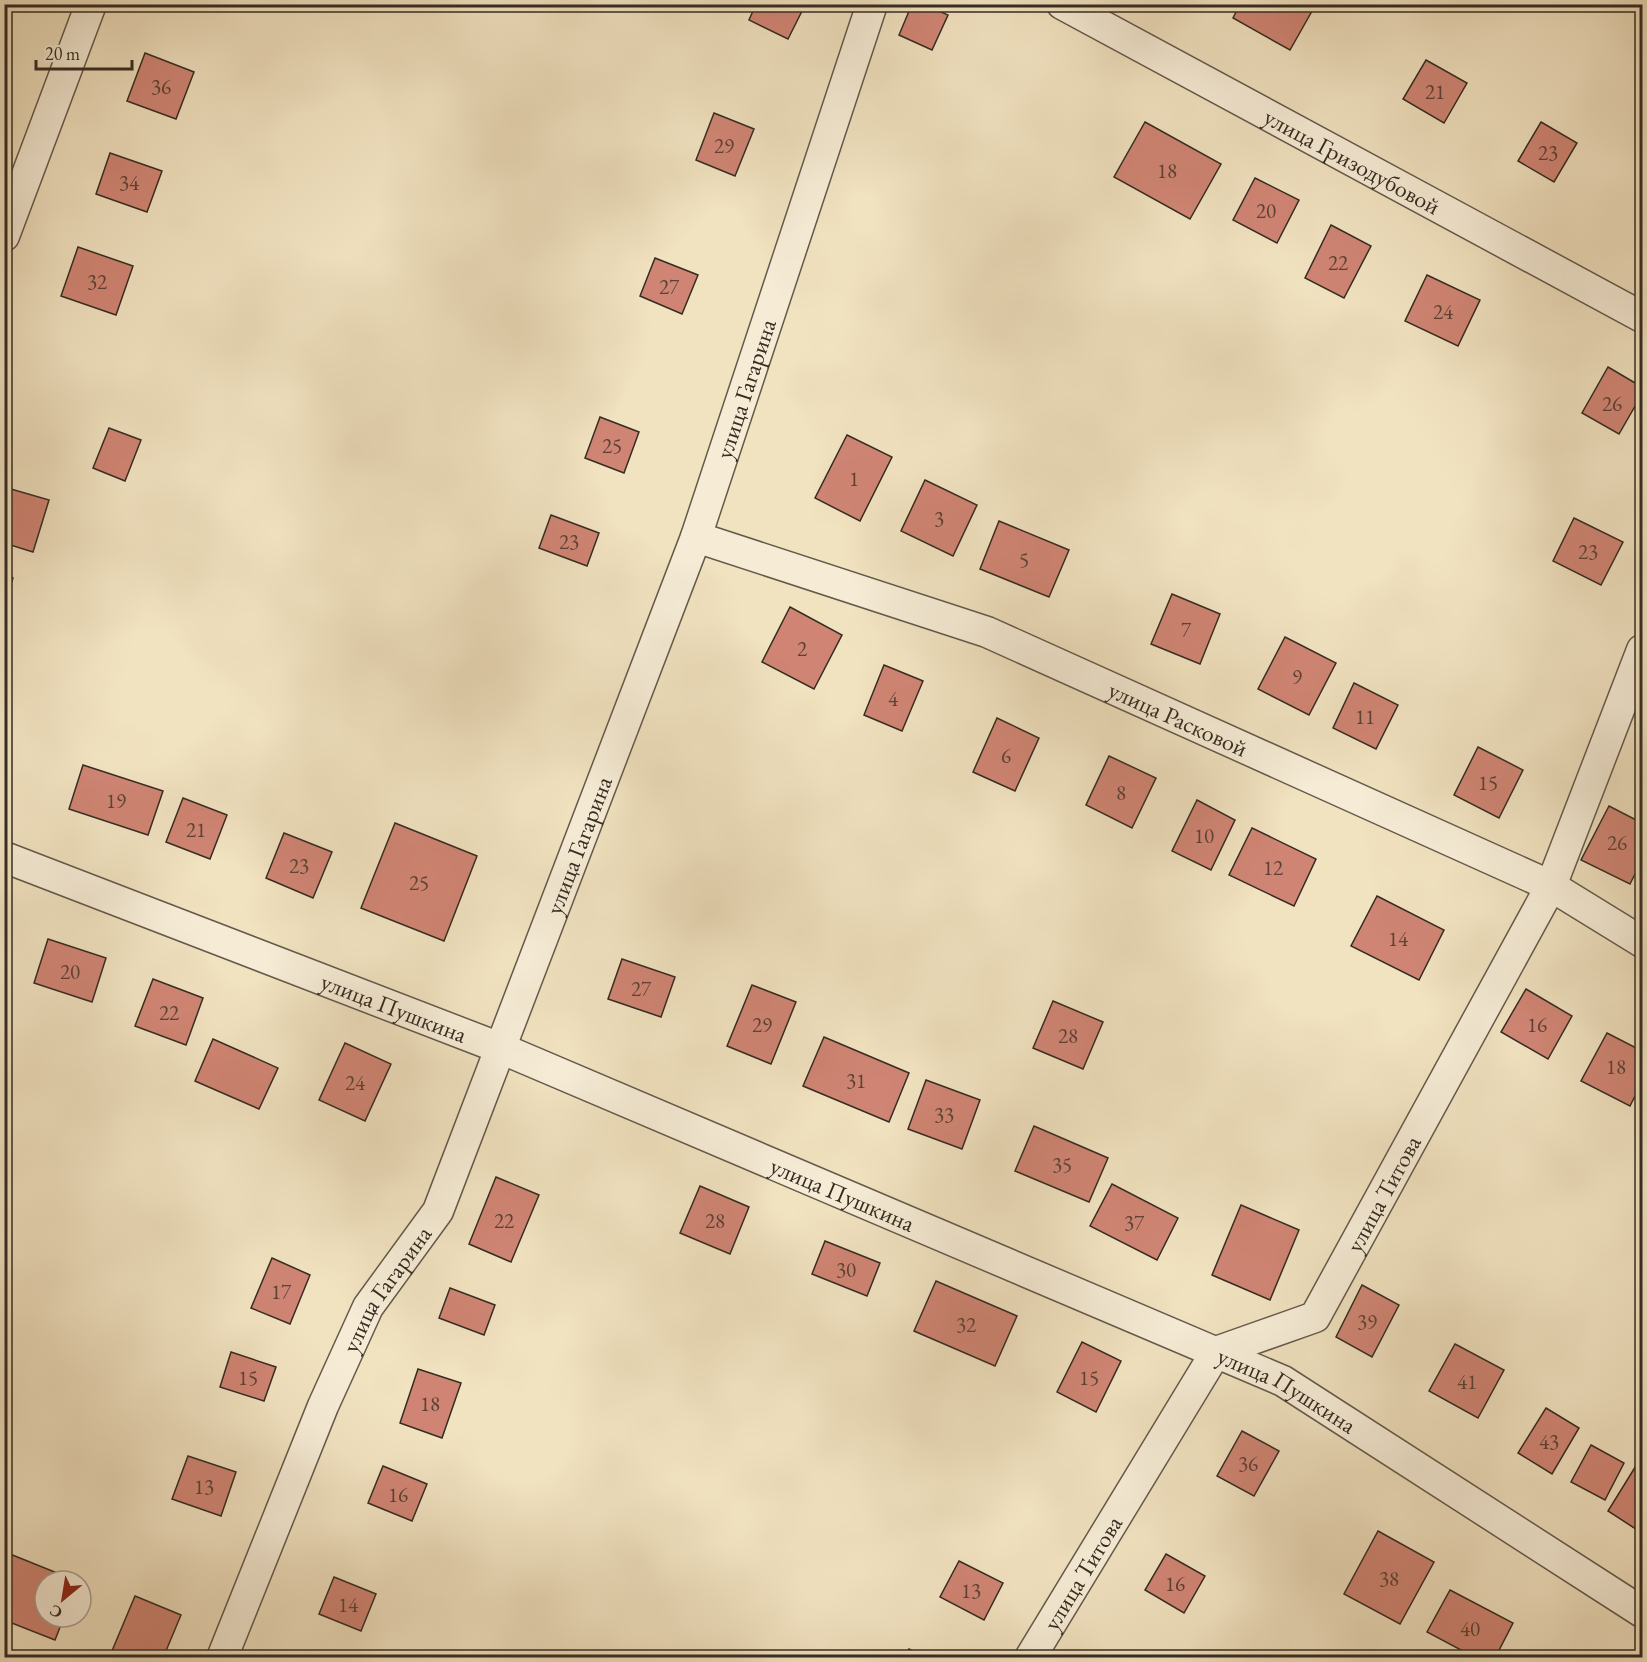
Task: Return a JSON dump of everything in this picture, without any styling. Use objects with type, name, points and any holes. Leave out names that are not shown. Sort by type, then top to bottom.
[{"type":"street","points":[[4,236],[91,4]]},
{"type":"street","name":"улица Гагарина","points":[[222,1658],[323,1406],[368,1307],[438,1211],[696,537],[872,4]]},
{"type":"street","name":"улица Гризодубовой","points":[[1062,4],[1642,317]]},
{"type":"street","name":"улица Расковой","points":[[696,537],[987,632],[1551,886],[1642,942]]},
{"type":"street","name":"улица Титова","points":[[1030,1658],[1216,1352],[1315,1317],[1551,886],[1642,650]]},
{"type":"street","name":"улица Пушкина","points":[[4,857],[500,1048],[1283,1381],[1642,1612]]},
{"type":"building","points":[[756,4],[794,4],[803,9],[788,39],[749,20]]},
{"type":"building","points":[[912,4],[924,4],[948,15],[932,50],[899,35]]},
{"type":"building","points":[[1240,4],[1316,4],[1290,50],[1233,18]]},
{"type":"building","points":[[145,53],[194,72],[176,119],[127,101]]},
{"type":"building","points":[[1426,60],[1467,83],[1444,123],[1403,99]]},
{"type":"building","points":[[714,113],[754,129],[735,176],[696,160]]},
{"type":"building","points":[[1145,122],[1221,164],[1190,219],[1114,177]]},
{"type":"building","points":[[1541,122],[1577,143],[1554,182],[1518,161]]},
{"type":"building","points":[[110,153],[162,171],[147,212],[96,194]]},
{"type":"building","points":[[1255,178],[1299,200],[1277,243],[1233,220]]},
{"type":"building","points":[[1331,225],[1371,246],[1344,298],[1305,278]]},
{"type":"building","points":[[78,247],[133,266],[116,315],[61,296]]},
{"type":"building","points":[[655,258],[698,275],[682,314],[640,296]]},
{"type":"building","points":[[1427,275],[1480,300],[1458,346],[1405,321]]},
{"type":"building","points":[[1608,367],[1642,387],[1642,394],[1619,434],[1582,413]]},
{"type":"building","points":[[600,417],[639,432],[624,473],[585,458]]},
{"type":"building","points":[[109,428],[141,440],[125,481],[93,468]]},
{"type":"building","points":[[847,435],[892,457],[860,521],[815,498]]},
{"type":"building","points":[[925,480],[977,505],[953,556],[901,531]]},
{"type":"building","points":[[4,487],[49,500],[33,552],[4,543]]},
{"type":"building","points":[[551,515],[599,533],[587,566],[539,548]]},
{"type":"building","points":[[1574,518],[1623,542],[1601,585],[1553,561]]},
{"type":"building","points":[[999,521],[1069,550],[1049,597],[980,569]]},
{"type":"building","points":[[4,575],[13,578],[4,604]]},
{"type":"building","points":[[1172,594],[1220,614],[1200,664],[1151,644]]},
{"type":"building","points":[[790,607],[842,635],[814,689],[762,662]]},
{"type":"building","points":[[1285,637],[1336,663],[1309,715],[1258,689]]},
{"type":"building","points":[[884,665],[923,681],[902,731],[864,715]]},
{"type":"building","points":[[1354,683],[1398,705],[1376,749],[1333,728]]},
{"type":"building","points":[[997,718],[1039,738],[1015,791],[973,772]]},
{"type":"building","points":[[1478,747],[1523,770],[1499,818],[1454,795]]},
{"type":"building","points":[[1109,756],[1156,778],[1132,828],[1086,805]]},
{"type":"building","points":[[83,765],[163,791],[148,835],[69,809]]},
{"type":"building","points":[[183,798],[227,815],[210,859],[166,842]]},
{"type":"building","points":[[1197,800],[1235,820],[1211,870],[1172,851]]},
{"type":"building","points":[[1609,806],[1642,823],[1642,860],[1630,884],[1581,860]]},
{"type":"building","points":[[395,823],[477,856],[444,941],[361,908]]},
{"type":"building","points":[[1252,828],[1316,859],[1294,906],[1229,875]]},
{"type":"building","points":[[284,833],[332,852],[313,898],[266,878]]},
{"type":"building","points":[[1377,896],[1444,930],[1419,980],[1351,946]]},
{"type":"building","points":[[48,939],[106,958],[92,1002],[34,983]]},
{"type":"building","points":[[622,959],[675,977],[661,1017],[608,999]]},
{"type":"building","points":[[153,979],[203,998],[186,1045],[135,1026]]},
{"type":"building","points":[[752,985],[796,1002],[771,1064],[727,1046]]},
{"type":"building","points":[[1526,989],[1572,1016],[1548,1059],[1501,1032]]},
{"type":"building","points":[[1053,1001],[1103,1022],[1083,1069],[1033,1048]]},
{"type":"building","points":[[1607,1033],[1642,1051],[1642,1082],[1630,1106],[1581,1081]]},
{"type":"building","points":[[824,1037],[909,1073],[889,1122],[803,1086]]},
{"type":"building","points":[[213,1039],[278,1068],[259,1109],[195,1081]]},
{"type":"building","points":[[345,1043],[391,1064],[365,1121],[319,1100]]},
{"type":"building","points":[[926,1080],[980,1100],[962,1149],[908,1129]]},
{"type":"building","points":[[1034,1126],[1108,1158],[1089,1202],[1015,1171]]},
{"type":"building","points":[[496,1177],[539,1195],[511,1262],[469,1244]]},
{"type":"building","points":[[1112,1184],[1178,1218],[1157,1260],[1090,1226]]},
{"type":"building","points":[[700,1186],[749,1207],[730,1254],[680,1233]]},
{"type":"building","points":[[1241,1205],[1299,1230],[1270,1300],[1212,1275]]},
{"type":"building","points":[[825,1241],[880,1263],[867,1296],[812,1274]]},
{"type":"building","points":[[272,1258],[310,1275],[290,1324],[251,1308]]},
{"type":"building","points":[[936,1281],[1017,1316],[995,1366],[914,1331]]},
{"type":"building","points":[[1362,1285],[1399,1305],[1372,1357],[1336,1337]]},
{"type":"building","points":[[450,1288],[495,1305],[484,1335],[439,1318]]},
{"type":"building","points":[[1082,1342],[1121,1361],[1096,1412],[1057,1392]]},
{"type":"building","points":[[1455,1344],[1504,1370],[1478,1418],[1429,1391]]},
{"type":"building","points":[[231,1352],[276,1367],[264,1401],[220,1387]]},
{"type":"building","points":[[418,1369],[461,1383],[442,1438],[400,1423]]},
{"type":"building","points":[[1546,1408],[1579,1428],[1552,1474],[1518,1453]]},
{"type":"building","points":[[1242,1431],[1279,1451],[1254,1496],[1217,1476]]},
{"type":"building","points":[[1591,1445],[1624,1463],[1605,1500],[1571,1482]]},
{"type":"building","points":[[188,1456],[236,1472],[221,1516],[172,1499]]},
{"type":"building","points":[[1642,1456],[1642,1533],[1608,1511]]},
{"type":"building","points":[[383,1466],[427,1484],[412,1521],[368,1503]]},
{"type":"building","points":[[1378,1531],[1434,1562],[1400,1624],[1344,1594]]},
{"type":"building","points":[[5,1552],[47,1569],[33,1569],[33,1629],[59,1629],[55,1640],[4,1620]]},
{"type":"building","points":[[1166,1554],[1205,1576],[1184,1613],[1145,1590]]},
{"type":"building","points":[[959,1561],[1003,1583],[984,1620],[940,1597]]},
{"type":"building","points":[[334,1577],[376,1594],[361,1631],[319,1614]]},
{"type":"building","points":[[1450,1590],[1513,1623],[1495,1658],[1476,1658],[1427,1632]]},
{"type":"building","points":[[135,1596],[181,1615],[163,1658],[109,1658]]},
{"type":"building","points":[[909,1649],[925,1658],[904,1658]]}]
